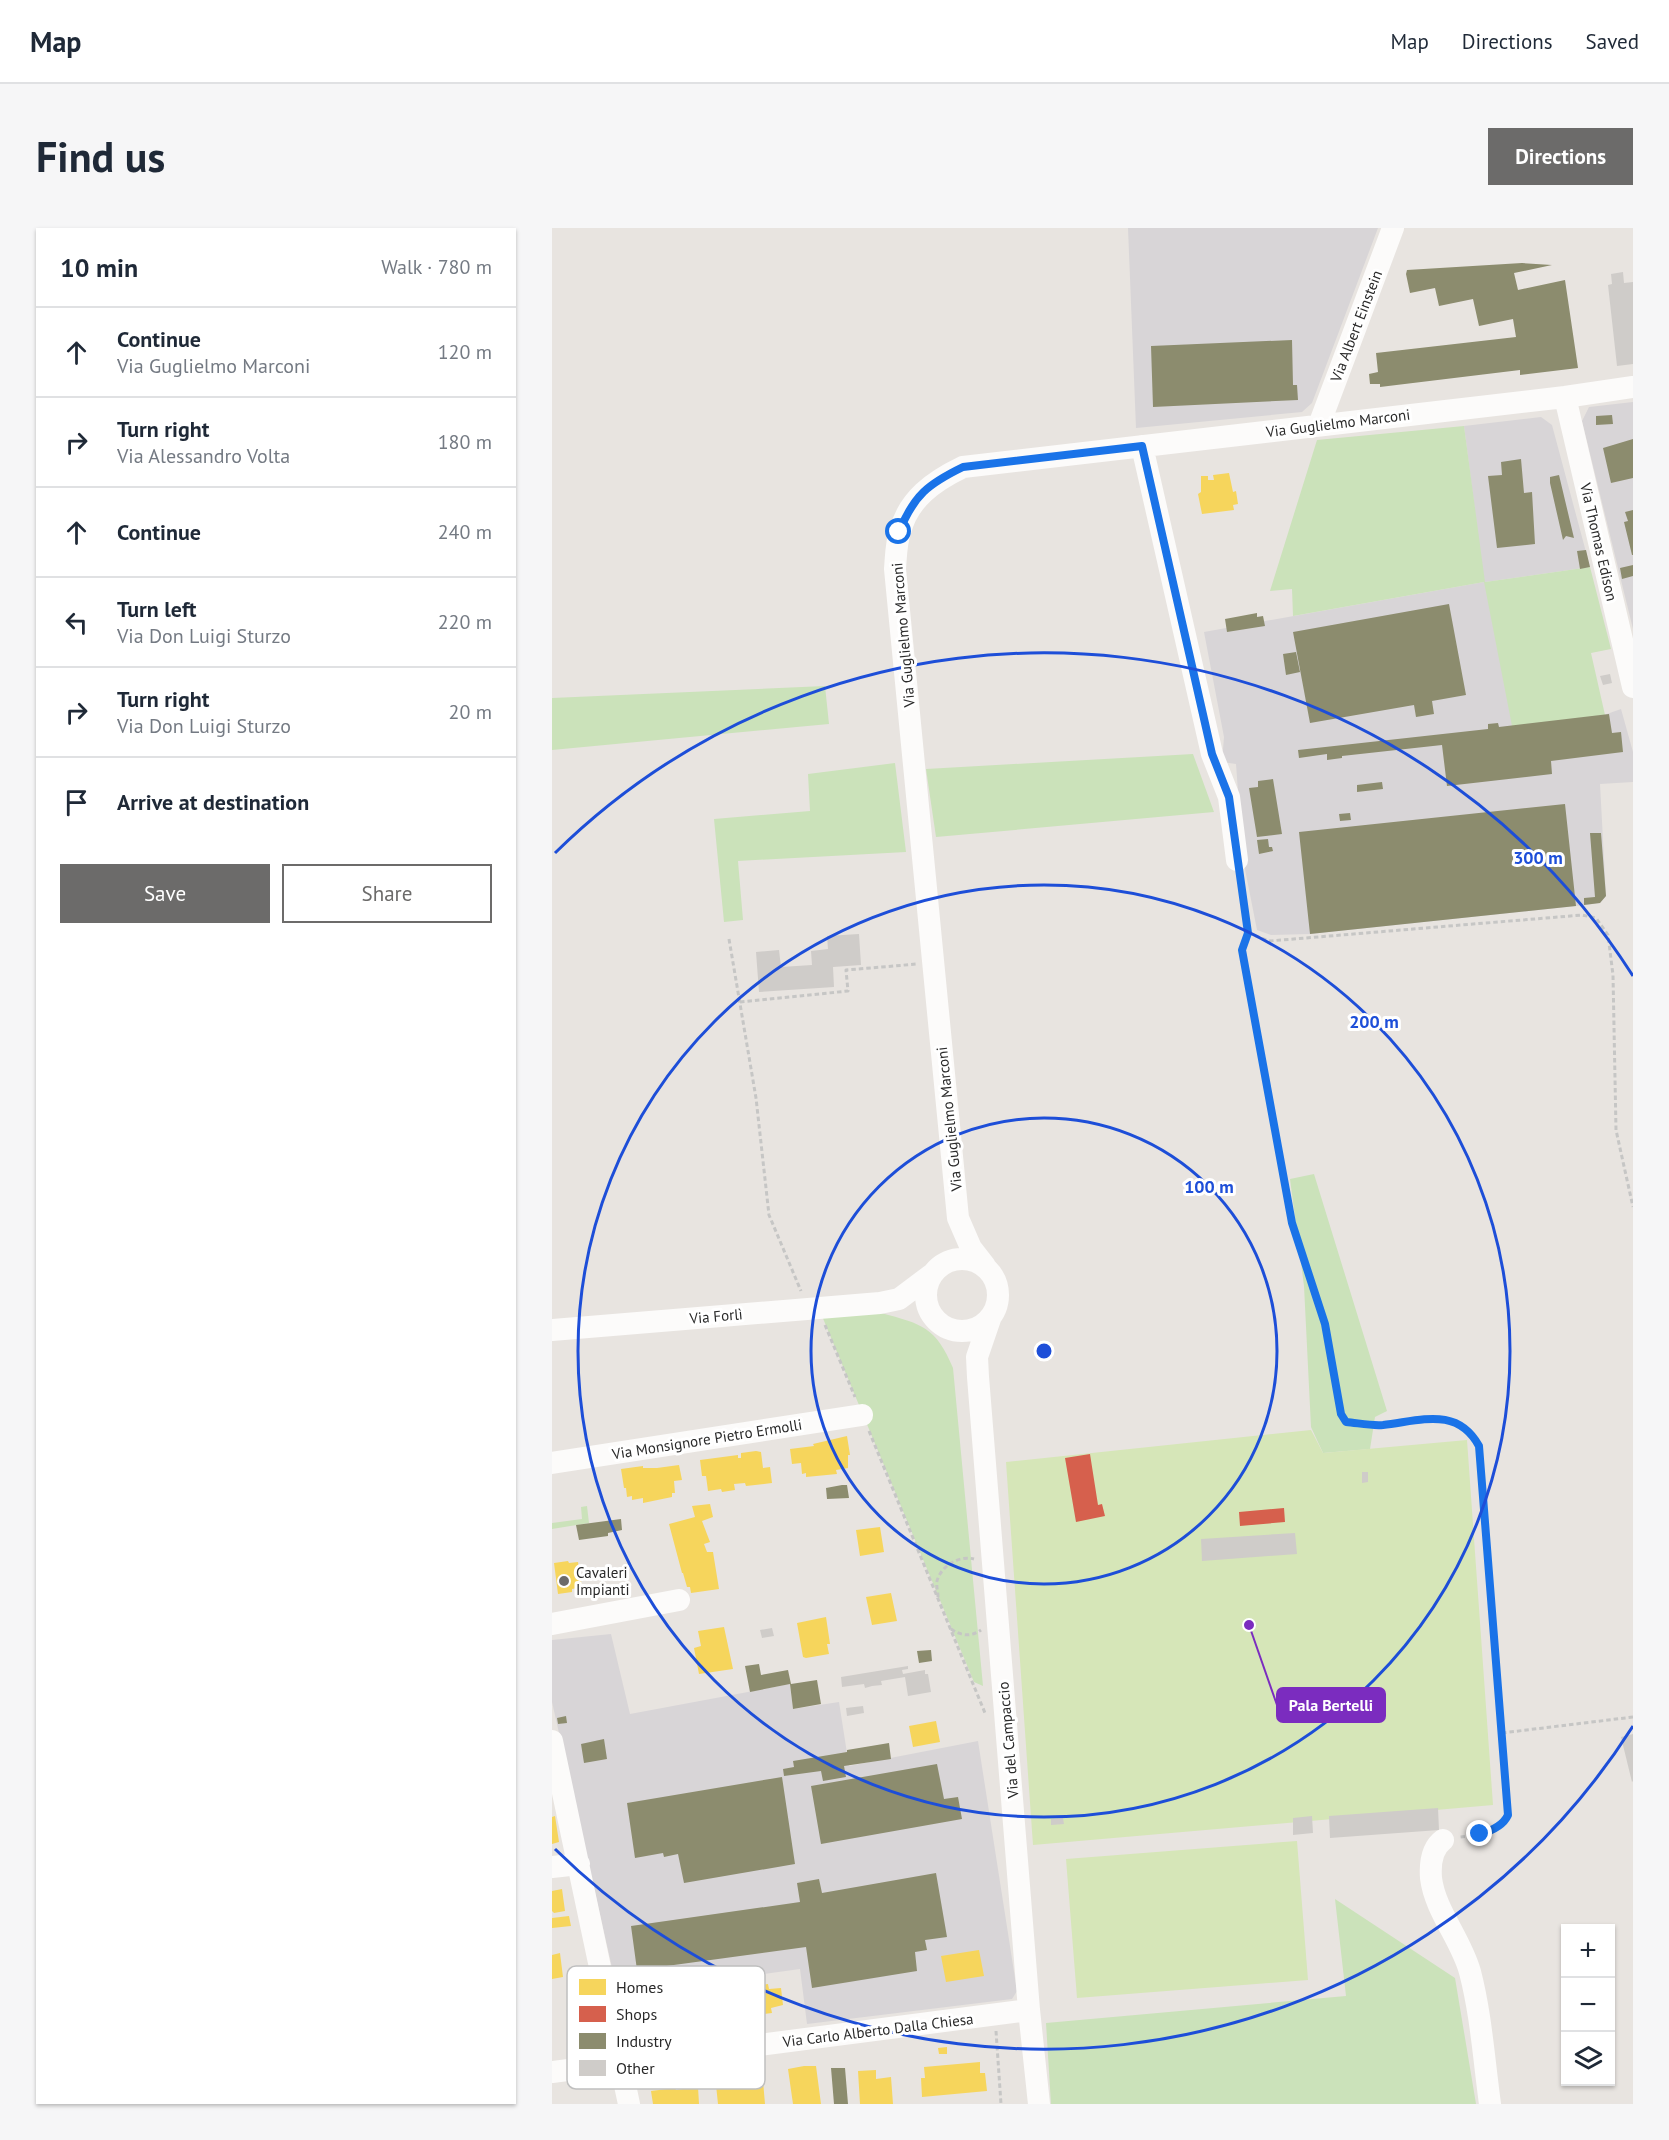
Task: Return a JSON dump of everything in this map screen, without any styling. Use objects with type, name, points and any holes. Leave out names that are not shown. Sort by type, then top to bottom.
[{"type":"street","name":"Via Albert Einstein","points":[[1319,425],[1393,228]]},
{"type":"street","name":"Via Guglielmo Marconi","points":[[985,1266],[971,1248],[958,1218],[895,569],[899,532],[908,511],[921,493],[963,467],[1565,397],[1633,387]]},
{"type":"street","name":"Via Thomas Edison","points":[[1565,397],[1633,687]]},
{"type":"street","points":[[1142,446],[1212,754],[1229,797],[1237,860]]},
{"type":"street","name":"Via Guglielmo Marconi","points":[[935,1271],[950,1252],[958,1218]]},
{"type":"street","points":[[962,1258],[974,1260],[985,1266],[993,1274],[998,1285],[999,1297],[990,1319],[981,1327],[970,1331],[958,1332],[941,1325],[929,1311],[926,1299],[926,1287],[935,1271],[950,1260],[962,1258]]},
{"type":"street","name":"Via Forlì","points":[[552,1330],[880,1303],[899,1299],[935,1271]]},
{"type":"street","name":"Via Forlì","points":[[880,1303],[899,1306],[941,1325]]},
{"type":"street","name":"Via del Campaccio","points":[[990,1319],[977,1357],[978,1377],[1029,2010],[1039,2104]]},
{"type":"street","name":"Via del Campaccio","points":[[941,1325],[961,1344],[971,1359],[978,1377]]},
{"type":"street","name":"Via Monsignore Pietro Ermolli","points":[[552,1463],[862,1415]]},
{"type":"street","points":[[552,1624],[679,1600]]},
{"type":"street","points":[[552,1741],[600,1966]]},
{"type":"street","points":[[1443,1840],[1435,1849],[1431,1877],[1440,1907],[1457,1938],[1469,1970],[1478,2013],[1490,2104]]},
{"type":"street","points":[[552,1868],[579,1864]]},
{"type":"street","name":"Via Carlo Alberto Dalla Chiesa","points":[[765,2044],[1029,2010]]},
{"type":"street","name":"Via Carlo Alberto Dalla Chiesa","points":[[552,2072],[567,2070]]},
{"type":"street","points":[[626,2089],[629,2104]]},
{"type":"path","points":[[1237,860],[1248,933],[1242,950],[1292,1223],[1325,1324],[1341,1414],[1346,1422],[1373,1425],[1427,1419],[1452,1421],[1469,1431],[1479,1446],[1508,1815],[1506,1820],[1496,1828],[1485,1833],[1443,1840]]},
{"type":"path","points":[[1248,933],[1269,941],[1582,915],[1596,918],[1608,935],[1613,975],[1616,1130],[1633,1207]]},
{"type":"path","points":[[729,939],[756,1098],[769,1215],[805,1301],[822,1316],[985,1714]]},
{"type":"path","points":[[740,1002],[848,991],[846,970],[933,963]]},
{"type":"path","points":[[938,1598],[937,1580],[945,1568],[957,1559],[969,1558],[983,1562],[994,1571]]},
{"type":"path","points":[[950,1628],[958,1634],[968,1635],[987,1626],[998,1614]]},
{"type":"path","points":[[1502,1733],[1633,1717]]},
{"type":"path","points":[[996,2024],[1001,2104]]},
{"type":"shaded area","points":[[1128,228],[1378,228],[1312,403],[1302,412],[1136,428]]},
{"type":"shaded area","points":[[1633,402],[1633,629],[1582,421],[1589,407]]},
{"type":"shaded area","points":[[1541,417],[1552,425],[1590,567],[1485,582],[1604,715],[1621,709],[1633,752],[1633,782],[1600,784],[1606,896],[1600,903],[1310,934],[1271,935],[1257,930],[1243,859],[1236,764],[1222,762],[1224,737],[1204,632],[1484,582],[1464,426]]},
{"type":"shaded area","points":[[611,1634],[630,1714],[790,1684],[793,1709],[839,1702],[849,1766],[978,1741],[1017,1991],[1012,1999],[807,2024],[800,1969],[765,1974],[765,1966],[612,1966],[552,1702],[552,1640]]},
{"type":"green space","points":[[1464,426],[1485,582],[1590,567],[1611,649],[1591,653],[1605,715],[1512,726],[1484,582],[1293,616],[1292,589],[1270,591],[1317,440]]},
{"type":"green space","points":[[825,686],[829,724],[552,750],[552,698]]},
{"type":"green space","points":[[1193,754],[1214,812],[936,837],[926,769]]},
{"type":"green space","points":[[895,763],[906,852],[738,861],[743,920],[724,922],[714,819],[810,811],[808,774]]},
{"type":"green space","points":[[1314,1174],[1387,1411],[1375,1417],[1370,1449],[1323,1453],[1311,1427],[1304,1286],[1290,1179]]},
{"type":"green space","points":[[881,1313],[917,1324],[934,1335],[953,1368],[983,1686],[974,1682],[822,1316]]},
{"type":"green space","points":[[1311,1430],[1323,1453],[1467,1440],[1493,1805],[1033,1845],[1006,1462]]},
{"type":"green space","points":[[587,1506],[589,1523],[552,1529],[552,1523],[582,1519],[581,1507]]},
{"type":"green space","points":[[1297,1841],[1308,1980],[1077,1998],[1066,1859]]},
{"type":"green space","points":[[1335,1899],[1455,1978],[1476,2104],[1051,2104],[1046,2023],[1346,1996]]},
{"type":"building: Homes","points":[[1229,473],[1238,504],[1233,505],[1234,510],[1202,514],[1198,494],[1201,492],[1201,476],[1208,476],[1208,480],[1214,480],[1213,475]]},
{"type":"building: Homes","points":[[847,1436],[850,1455],[848,1455],[848,1468],[836,1470],[837,1474],[806,1477],[806,1473],[802,1474],[801,1463],[792,1464],[790,1449],[814,1446],[813,1444]]},
{"type":"building: Homes","points":[[761,1452],[763,1468],[770,1467],[772,1483],[746,1486],[745,1483],[734,1484],[735,1490],[708,1491],[706,1476],[702,1476],[700,1460],[738,1455],[738,1458],[741,1458],[741,1453]]},
{"type":"building: Homes","points":[[679,1465],[682,1480],[674,1481],[675,1493],[672,1493],[672,1497],[643,1503],[643,1498],[632,1500],[632,1496],[627,1497],[621,1469]]},
{"type":"building: Homes","points":[[710,1504],[713,1517],[702,1521],[710,1542],[704,1544],[707,1552],[713,1552],[719,1589],[691,1593],[682,1573],[669,1524],[695,1517],[692,1506]]},
{"type":"building: Homes","points":[[880,1527],[884,1552],[860,1556],[856,1530]]},
{"type":"building: Homes","points":[[568,1561],[569,1563],[578,1562],[582,1587],[572,1589],[572,1592],[558,1594],[554,1563]]},
{"type":"building: Homes","points":[[891,1593],[897,1621],[872,1625],[866,1597]]},
{"type":"building: Homes","points":[[826,1617],[830,1644],[827,1644],[829,1654],[803,1657],[797,1623]]},
{"type":"building: Homes","points":[[724,1627],[733,1669],[699,1674],[694,1648],[701,1646],[698,1631]]},
{"type":"building: Homes","points":[[936,1721],[940,1742],[913,1747],[909,1726]]},
{"type":"building: Homes","points":[[555,1816],[559,1842],[552,1844],[552,1817]]},
{"type":"building: Homes","points":[[562,1889],[565,1911],[554,1913],[552,1911],[552,1891]]},
{"type":"building: Homes","points":[[569,1916],[571,1926],[552,1928],[552,1918]]},
{"type":"building: Homes","points":[[979,1950],[984,1976],[946,1982],[941,1956]]},
{"type":"building: Homes","points":[[560,1953],[563,1977],[552,1979],[552,1955]]},
{"type":"building: Homes","points":[[765,1984],[768,1984],[769,1989],[781,1988],[783,2005],[771,2008],[772,2013],[765,2014]]},
{"type":"building: Homes","points":[[947,2047],[947,2054],[939,2054],[938,2048]]},
{"type":"building: Homes","points":[[980,2062],[980,2073],[985,2073],[987,2091],[922,2097],[921,2078],[925,2078],[924,2067]]},
{"type":"building: Homes","points":[[816,2066],[821,2104],[793,2104],[788,2069]]},
{"type":"building: Homes","points":[[876,2070],[876,2079],[891,2077],[893,2104],[860,2104],[858,2071]]},
{"type":"building: Homes","points":[[698,2089],[699,2104],[653,2104],[651,2091]]},
{"type":"building: Homes","points":[[716,2089],[764,2089],[765,2104],[718,2104]]},
{"type":"building: Shops","points":[[1090,1454],[1098,1505],[1102,1504],[1105,1516],[1076,1522],[1065,1458]]},
{"type":"building: Shops","points":[[1284,1508],[1285,1522],[1240,1526],[1239,1512]]},
{"type":"building: Industry","points":[[1522,263],[1552,265],[1514,273],[1518,290],[1565,280],[1578,368],[1520,375],[1520,370],[1380,387],[1380,384],[1370,384],[1369,374],[1378,372],[1376,353],[1516,337],[1513,319],[1479,326],[1473,299],[1439,306],[1435,288],[1410,293],[1407,270]]},
{"type":"building: Industry","points":[[1292,340],[1293,385],[1297,385],[1298,400],[1153,407],[1151,346]]},
{"type":"building: Industry","points":[[1612,415],[1613,424],[1596,425],[1596,416]]},
{"type":"building: Industry","points":[[1633,439],[1633,478],[1611,483],[1603,448]]},
{"type":"building: Industry","points":[[1521,459],[1524,493],[1532,492],[1535,544],[1497,548],[1488,476],[1502,475],[1501,462]]},
{"type":"building: Industry","points":[[1559,475],[1574,538],[1566,536],[1563,540],[1550,483],[1550,477]]},
{"type":"building: Industry","points":[[1633,510],[1632,555],[1624,522],[1628,521],[1625,512]]},
{"type":"building: Industry","points":[[1586,550],[1590,567],[1580,569],[1577,551]]},
{"type":"building: Industry","points":[[1633,565],[1633,576],[1622,579],[1620,568]]},
{"type":"building: Industry","points":[[1449,604],[1466,695],[1432,701],[1434,714],[1416,717],[1414,705],[1310,723],[1293,632]]},
{"type":"building: Industry","points":[[1257,613],[1257,617],[1263,616],[1265,626],[1227,632],[1225,619]]},
{"type":"building: Industry","points":[[1296,652],[1300,672],[1286,675],[1283,654]]},
{"type":"building: Industry","points":[[1609,714],[1612,733],[1621,732],[1623,752],[1551,761],[1552,774],[1447,786],[1442,745],[1342,756],[1342,758],[1327,760],[1327,754],[1299,758],[1298,750],[1488,729],[1488,724],[1498,723],[1499,727]]},
{"type":"building: Industry","points":[[1273,779],[1282,834],[1257,837],[1249,788],[1258,787],[1258,781]]},
{"type":"building: Industry","points":[[1382,782],[1383,789],[1357,792],[1357,785]]},
{"type":"building: Industry","points":[[1565,804],[1576,906],[1310,934],[1299,832]]},
{"type":"building: Industry","points":[[1350,813],[1351,820],[1340,821],[1339,814]]},
{"type":"building: Industry","points":[[1590,833],[1601,833],[1606,896],[1600,903],[1584,905],[1584,898],[1595,897]]},
{"type":"building: Industry","points":[[1268,839],[1269,847],[1272,847],[1273,851],[1259,854],[1257,840]]},
{"type":"building: Industry","points":[[847,1485],[849,1498],[827,1499],[826,1488]]},
{"type":"building: Industry","points":[[621,1519],[622,1530],[608,1533],[608,1536],[579,1540],[576,1525]]},
{"type":"building: Industry","points":[[931,1650],[932,1661],[919,1663],[917,1651]]},
{"type":"building: Industry","points":[[759,1664],[761,1675],[788,1670],[791,1684],[817,1680],[821,1704],[793,1709],[790,1684],[750,1692],[745,1666]]},
{"type":"building: Industry","points":[[566,1716],[567,1723],[558,1724],[557,1718]]},
{"type":"building: Industry","points":[[604,1739],[607,1759],[584,1763],[581,1744]]},
{"type":"building: Industry","points":[[889,1743],[891,1759],[844,1766],[846,1777],[823,1781],[821,1771],[784,1776],[783,1769],[794,1767],[793,1761]]},
{"type":"building: Industry","points":[[937,1764],[944,1799],[958,1797],[962,1819],[821,1844],[811,1786]]},
{"type":"building: Industry","points":[[782,1777],[795,1864],[684,1883],[678,1854],[664,1857],[663,1853],[635,1858],[627,1803]]},
{"type":"building: Industry","points":[[936,1873],[947,1937],[925,1940],[927,1950],[915,1952],[917,1971],[812,1988],[806,1947],[666,1966],[636,1966],[631,1926],[800,1902],[797,1883],[819,1879],[822,1893]]},
{"type":"building: Industry","points":[[831,2068],[845,2068],[848,2104],[834,2104]]},
{"type":"building: Other","points":[[1623,272],[1624,283],[1633,282],[1633,364],[1617,366],[1608,285],[1612,284],[1611,274]]},
{"type":"building: Other","points":[[1610,674],[1612,683],[1603,685],[1600,676]]},
{"type":"building: Other","points":[[859,934],[861,965],[833,967],[834,987],[759,992],[756,952],[779,950],[781,967],[812,965],[811,951],[828,949],[827,936]]},
{"type":"building: Other","points":[[1362,1472],[1368,1472],[1368,1482],[1362,1483]]},
{"type":"building: Other","points":[[1295,1533],[1297,1554],[1202,1561],[1201,1539]]},
{"type":"building: Other","points":[[772,1628],[774,1636],[762,1638],[760,1630]]},
{"type":"building: Other","points":[[908,1666],[908,1669],[902,1670],[903,1674],[925,1670],[925,1674],[928,1674],[931,1692],[908,1696],[905,1677],[881,1681],[882,1685],[865,1688],[864,1684],[842,1687],[841,1677]]},
{"type":"building: Other","points":[[863,1706],[864,1713],[847,1716],[846,1708]]},
{"type":"building: Other","points":[[1633,1734],[1633,1781],[1632,1782],[1621,1737]]},
{"type":"building: Other","points":[[1438,1808],[1439,1830],[1330,1838],[1329,1816]]},
{"type":"building: Other","points":[[1312,1816],[1313,1833],[1293,1835],[1293,1818]]},
{"type":"building: Other","points":[[1063,1818],[1064,1824],[1051,1825],[1051,1819]]},
{"type":"place","name":"Cavaleri Impianti","points":[[564,1581]]},
{"type":"place","name":"Pala Bertelli","points":[[1249,1625]]},
{"type":"route","points":[[899,532],[908,511],[921,493],[963,467],[1142,446],[1212,754],[1229,797],[1248,933],[1242,950],[1292,1223],[1325,1324],[1341,1414],[1346,1422],[1373,1425],[1436,1418],[1452,1421],[1469,1431],[1479,1446],[1508,1815],[1506,1820],[1496,1828],[1480,1834]]}]
